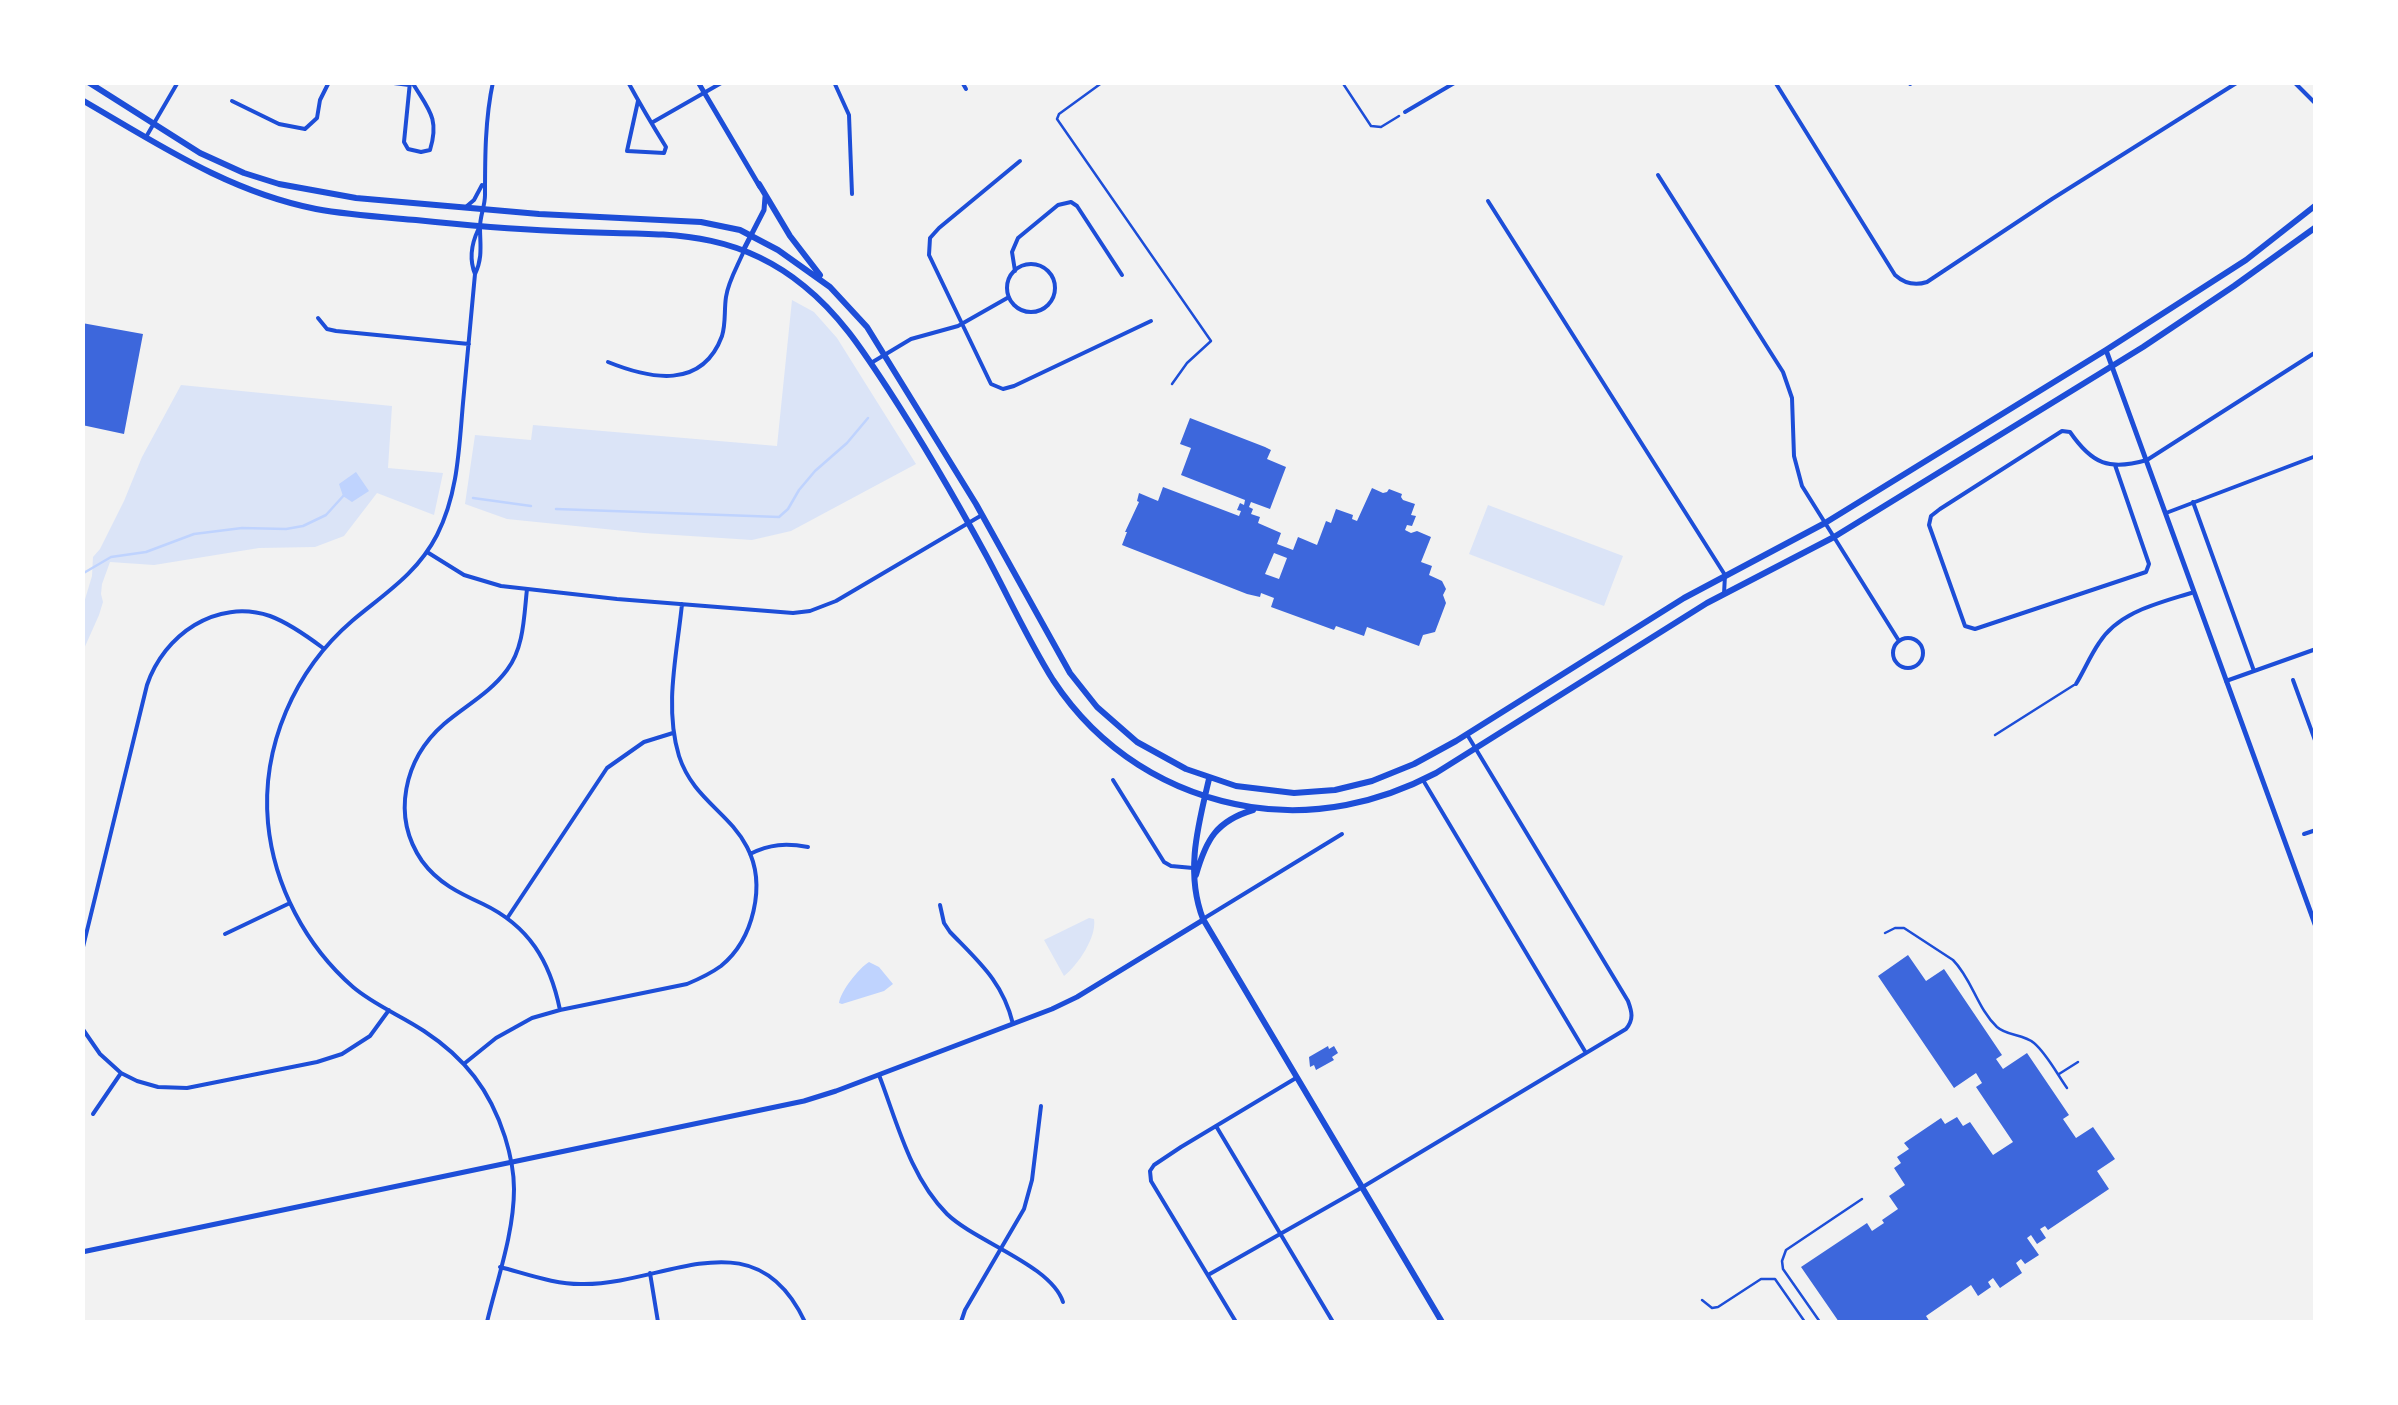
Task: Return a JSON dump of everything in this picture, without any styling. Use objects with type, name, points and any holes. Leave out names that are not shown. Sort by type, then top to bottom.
[{"type":"main road","points":[[88,82],[179,140],[224,164],[279,184],[332,194],[464,208],[598,218],[677,219],[729,227],[797,262],[826,284]]},
{"type":"main road","points":[[82,100],[205,172],[292,204],[480,226],[687,235],[744,249],[786,272],[847,327],[922,442],[1054,680],[1088,724],[1127,759],[1171,784],[1204,797],[1262,809],[1332,808],[1382,797],[1423,780],[1724,594],[1834,537],[2112,365],[2316,227]]},
{"type":"main road","points":[[758,184],[801,252],[859,318],[884,354],[982,515],[1070,673],[1097,707],[1137,742],[1208,779],[1294,793],[1335,790],[1386,776],[1467,734],[1725,574],[1824,523],[2106,350],[2246,260],[2316,204]]},
{"type":"main road","points":[[1208,779],[1193,868],[1202,920],[1442,1322]]},
{"type":"main road","points":[[1194,882],[1217,828],[1231,818],[1262,809]]},
{"type":"street","points":[[146,137],[178,82]]},
{"type":"street","points":[[232,101],[279,124],[305,129],[318,118],[328,82]]},
{"type":"street","points":[[386,82],[411,84]]},
{"type":"street","points":[[628,82],[652,122],[666,151],[660,154],[628,151],[638,100]]},
{"type":"street","points":[[608,362],[658,377],[679,374],[704,362],[721,338],[728,290],[765,203],[758,184],[698,82]]},
{"type":"street","points":[[652,122],[722,82]]},
{"type":"street","points":[[834,82],[849,115],[852,194]]},
{"type":"street","points":[[962,82],[966,89]]},
{"type":"street","points":[[1404,112],[1456,82]]},
{"type":"street","points":[[1774,82],[1872,242],[1895,275],[1912,284],[1927,282],[2238,82]]},
{"type":"street","points":[[2294,82],[2316,104]]},
{"type":"street","points":[[487,1322],[513,1205],[512,1163],[497,1112],[465,1063],[427,1032],[363,995],[332,967],[290,903],[272,846],[268,811],[274,747],[302,679],[323,648],[404,580],[427,552],[453,494],[480,265],[491,83]]},
{"type":"street","points":[[411,84],[434,120],[433,145],[426,152],[412,151],[404,142],[411,84]]},
{"type":"street","points":[[1020,161],[930,238],[929,255],[992,384],[1003,390],[1151,321]]},
{"type":"street","points":[[1658,175],[1783,372],[1793,408],[1797,472],[1807,495],[1899,641]]},
{"type":"street","points":[[464,208],[476,198],[484,181]]},
{"type":"street","points":[[1488,201],[1725,574],[1724,594]]},
{"type":"street","points":[[1015,271],[1012,252],[1018,238],[1058,205],[1071,202],[1122,275]]},
{"type":"street","points":[[1032,264],[1044,268],[1052,277],[1054,295],[1043,309],[1019,309],[1009,297],[1008,282],[1015,271],[1032,264]]},
{"type":"street","points":[[871,363],[911,338],[962,324],[1009,297]]},
{"type":"street","points":[[318,318],[336,332],[469,344]]},
{"type":"street","points":[[2106,350],[2316,927]]},
{"type":"street","points":[[2115,465],[2149,564],[2146,572],[1975,628],[1964,626],[1930,525],[1931,516],[2062,431],[2070,432],[2098,462],[2115,465],[2146,460],[2316,352]]},
{"type":"street","points":[[2165,513],[2316,456]]},
{"type":"street","points":[[2193,502],[2254,671]]},
{"type":"street","points":[[427,552],[464,575],[491,584],[793,613],[836,601],[982,515]]},
{"type":"street","points":[[527,590],[520,643],[512,663],[492,687],[451,718],[424,745],[409,775],[404,799],[412,842],[432,873],[452,890],[507,918],[529,936],[554,982],[560,1010]]},
{"type":"street","points":[[1996,736],[2076,684],[2104,635],[2118,624],[2147,606],[2194,592]]},
{"type":"street","points":[[465,1063],[496,1038],[532,1018],[687,984],[713,972],[741,942],[752,917],[756,887],[750,854],[729,822],[692,782],[681,762],[673,733],[672,700],[682,604]]},
{"type":"street","points":[[82,951],[149,680],[172,642],[208,618],[246,612],[279,620],[323,648]]},
{"type":"street","points":[[1911,639],[1919,644],[1923,654],[1916,666],[1901,667],[1894,659],[1899,641],[1911,639]]},
{"type":"street","points":[[2226,681],[2316,648]]},
{"type":"street","points":[[2293,680],[2316,743]]},
{"type":"street","points":[[2307,720],[2316,716]]},
{"type":"street","points":[[507,918],[606,768],[628,750],[673,733]]},
{"type":"street","points":[[1208,1275],[1361,1188],[1630,1024],[1632,1012],[1628,1001],[1467,734]]},
{"type":"street","points":[[1113,780],[1161,859],[1166,864],[1193,868]]},
{"type":"street","points":[[1423,780],[1586,1053]]},
{"type":"street","points":[[2304,834],[2316,830]]},
{"type":"street","points":[[82,1252],[804,1101],[1013,1024],[1076,996],[1342,834]]},
{"type":"street","points":[[750,854],[774,844],[808,847]]},
{"type":"street","points":[[224,934],[290,903]]},
{"type":"street","points":[[940,906],[950,932],[995,980],[1013,1024]]},
{"type":"street","points":[[1885,933],[1904,928],[1956,962],[1997,1027],[2034,1042],[2067,1088]]},
{"type":"street","points":[[82,1028],[100,1054],[121,1073],[158,1087],[187,1088],[324,1060],[350,1050],[366,1040],[389,1010]]},
{"type":"street","points":[[2058,1075],[2078,1062]]},
{"type":"street","points":[[93,1114],[121,1073]]},
{"type":"street","points":[[879,1074],[908,1152],[930,1193],[954,1219],[1050,1282],[1062,1302]]},
{"type":"street","points":[[1236,1322],[1151,1181],[1150,1172],[1154,1165],[1296,1078]]},
{"type":"street","points":[[960,1322],[1018,1223],[1029,1195],[1041,1106]]},
{"type":"street","points":[[1216,1126],[1333,1322]]},
{"type":"street","points":[[1820,1322],[1783,1269],[1783,1255],[1862,1199]]},
{"type":"street","points":[[500,1268],[586,1284],[706,1262],[734,1263],[750,1267],[783,1287],[805,1322]]},
{"type":"street","points":[[650,1273],[658,1322]]},
{"type":"path","points":[[1102,82],[1058,114],[1057,119],[1211,341],[1186,363],[1172,384]]},
{"type":"path","points":[[1342,82],[1374,128],[1404,112]]},
{"type":"path","points":[[1702,1300],[1718,1308],[1761,1279],[1775,1279],[1805,1322]]},
{"type":"shaded area","points":[[792,300],[814,312],[837,338],[916,464],[791,531],[752,540],[507,519],[465,504],[475,435],[531,440],[533,425],[777,446]]},
{"type":"shaded area","points":[[181,385],[392,406],[388,468],[443,473],[434,515],[377,493],[344,536],[315,547],[259,548],[154,565],[110,562],[102,584],[103,602],[83,651],[83,606],[93,557]]},
{"type":"shaded area","points":[[1488,505],[1623,556],[1604,606],[1469,554]]},
{"type":"shaded area","points":[[1094,919],[1090,942],[1064,976],[1044,940]]},
{"type":"water","points":[[356,472],[369,491],[352,502],[343,496],[339,484]]},
{"type":"water","points":[[869,962],[879,967],[893,984],[884,991],[839,1003],[851,981]]},
{"type":"building","points":[[82,323],[143,334],[124,434],[82,425]]},
{"type":"building","points":[[1190,418],[1271,450],[1267,459],[1286,467],[1270,509],[1251,502],[1249,507],[1253,509],[1251,514],[1260,517],[1258,523],[1281,533],[1277,544],[1293,550],[1298,537],[1317,545],[1326,521],[1331,523],[1336,509],[1353,515],[1352,519],[1357,521],[1372,488],[1402,494],[1403,500],[1415,504],[1411,515],[1416,516],[1412,526],[1407,525],[1405,530],[1431,537],[1421,562],[1432,566],[1429,575],[1442,581],[1446,589],[1446,603],[1435,632],[1423,635],[1419,646],[1367,627],[1364,636],[1336,626],[1334,630],[1271,607],[1274,598],[1261,593],[1260,597],[1247,594],[1122,545],[1139,493],[1158,501],[1163,487],[1239,516],[1241,511],[1237,510],[1245,500],[1181,475],[1191,448],[1180,444]],"holes":[[[1274,553],[1287,558],[1279,579],[1265,574]]]},
{"type":"building","points":[[1908,955],[1926,981],[1944,969],[2002,1055],[1996,1059],[2003,1069],[2027,1053],[2069,1115],[2063,1119],[2076,1138],[2093,1127],[2115,1159],[2097,1171],[2109,1189],[2048,1230],[2045,1226],[2040,1229],[2046,1238],[2037,1244],[2031,1235],[2027,1238],[2039,1255],[2025,1264],[2021,1259],[2016,1263],[2022,1273],[2000,1288],[1993,1278],[1988,1282],[1991,1287],[1978,1296],[1971,1285],[1926,1316],[1930,1322],[1839,1322],[1801,1267],[1867,1223],[1872,1231],[1898,1209],[1889,1196],[1905,1185],[1894,1168],[1901,1163],[1897,1157],[1909,1149],[1904,1143],[1941,1118],[1945,1124],[1957,1117],[1963,1126],[1970,1122],[1993,1155],[2013,1142],[1976,1087],[1982,1083],[1976,1073],[1954,1088],[1878,976]]},
{"type":"building","points":[[1334,1046],[1338,1053],[1332,1057],[1334,1060],[1316,1070],[1314,1065],[1310,1067],[1309,1057]]},
{"type":"waterway","points":[[556,509],[779,517],[815,471],[868,418]]},
{"type":"waterway","points":[[82,574],[111,557],[146,552],[194,534],[303,526],[326,515],[345,494]]},
{"type":"waterway","points":[[473,498],[531,506]]}]
